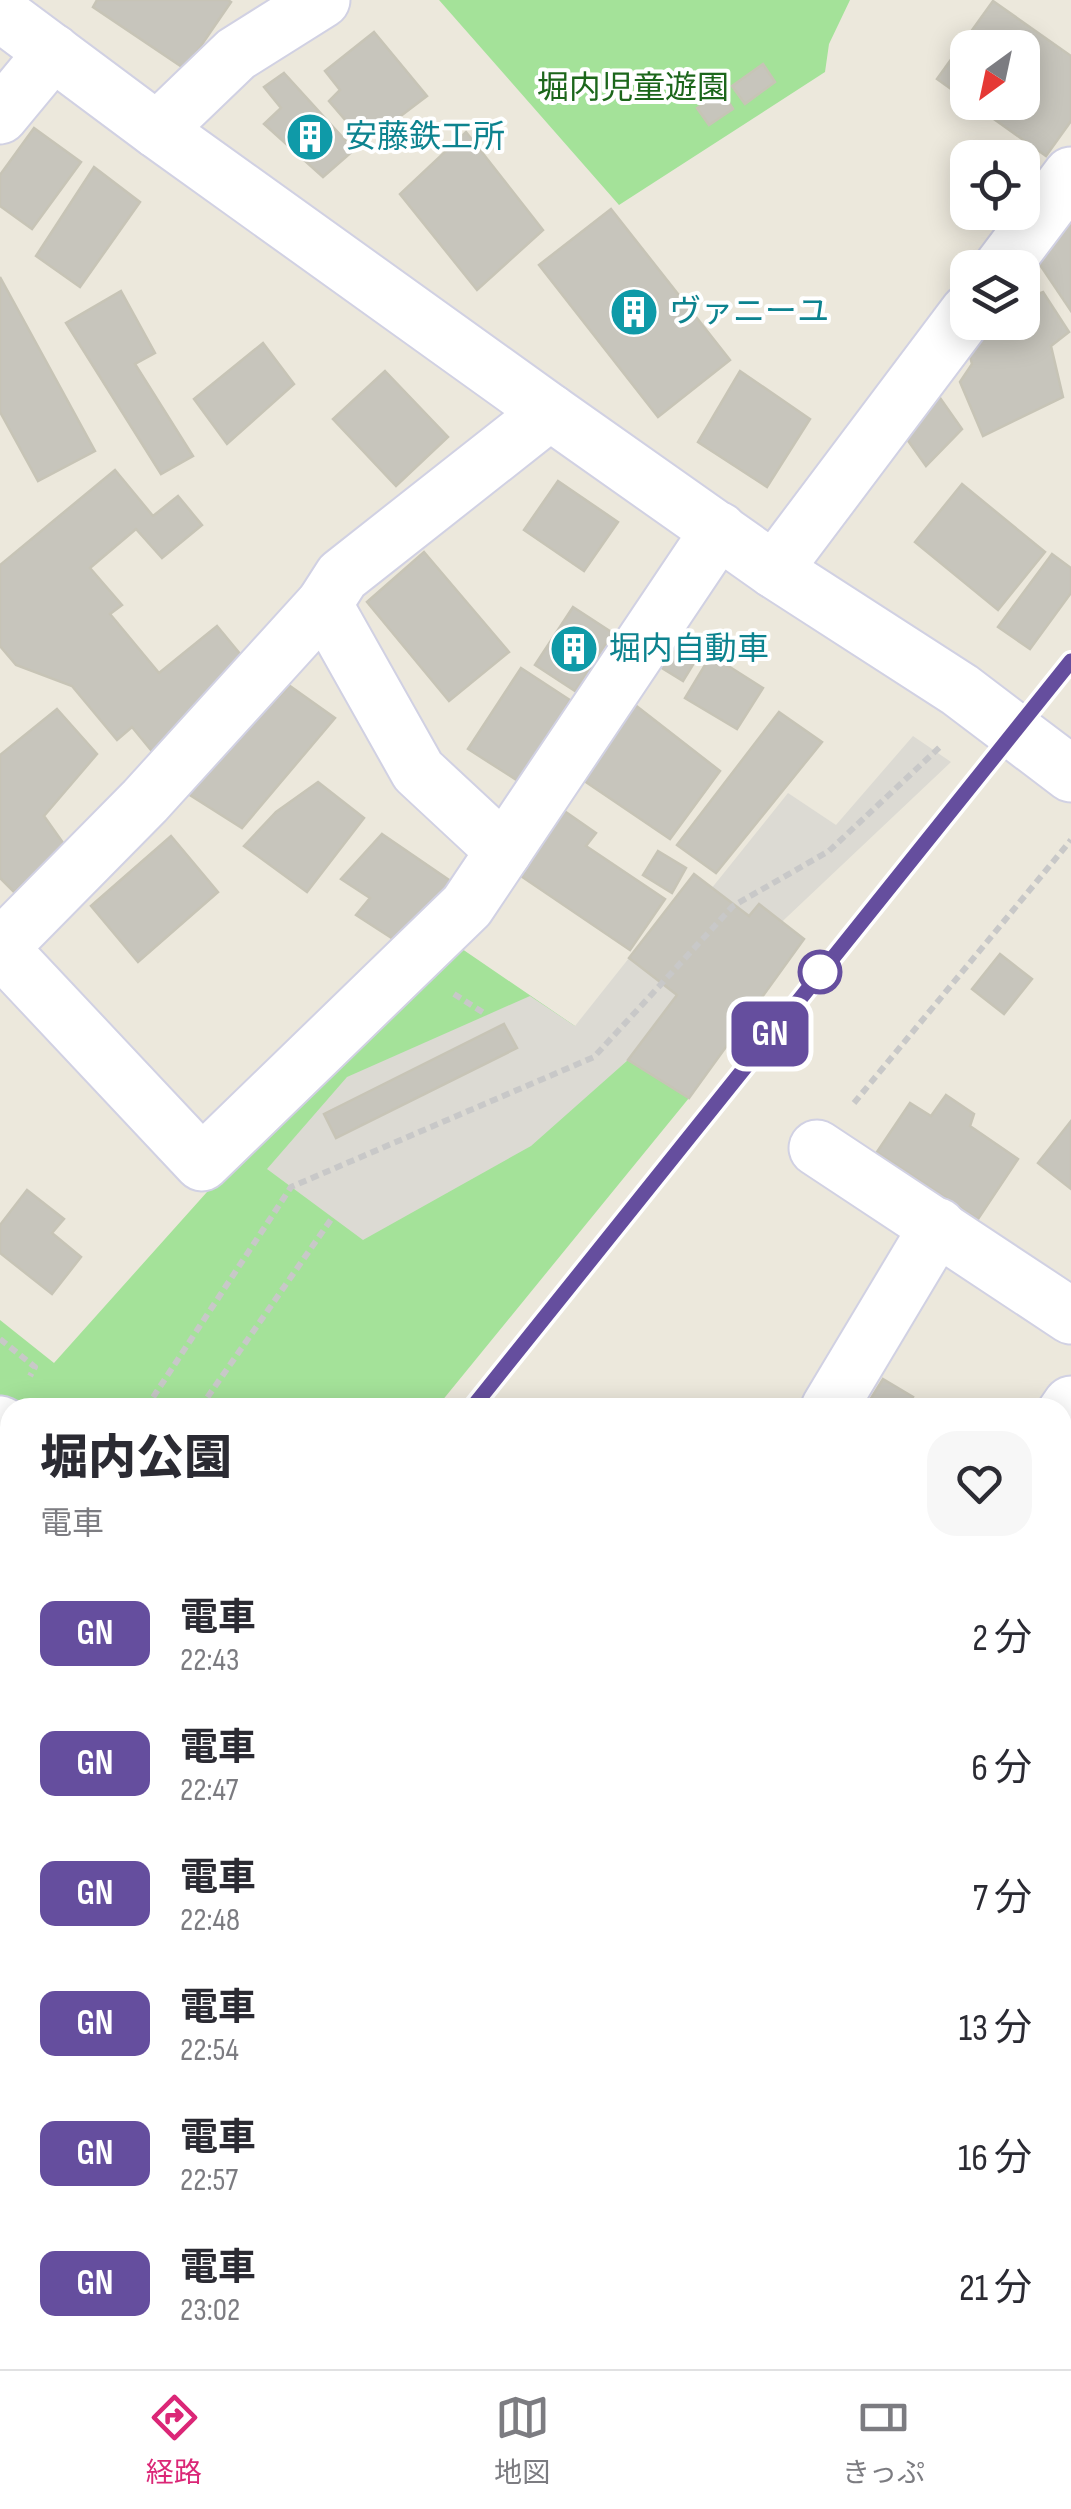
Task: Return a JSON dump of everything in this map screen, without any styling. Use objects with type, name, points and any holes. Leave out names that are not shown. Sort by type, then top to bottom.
[{"type":"street","points":[[157,130],[236,54],[322,0]]},
{"type":"street","points":[[0,13],[550,412],[774,570],[960,690],[1071,774]]},
{"type":"street","points":[[0,116],[53,52]]},
{"type":"street","points":[[1015,250],[1071,175]]},
{"type":"street","points":[[774,570],[950,336]]},
{"type":"street","points":[[550,412],[342,576],[324,604],[145,801],[0,948],[202,1163],[467,906],[719,530]]},
{"type":"street","points":[[324,604],[418,771],[504,851]]},
{"type":"street","points":[[817,1148],[1071,1316]]},
{"type":"street","points":[[835,1398],[938,1226]]},
{"type":"path","points":[[153,1398],[291,1187],[594,1057],[733,906],[830,851],[944,743]]},
{"type":"path","points":[[817,1148],[1071,840]]},
{"type":"path","points":[[207,1398],[332,1218]]},
{"type":"green space","name":"堀内児童遊園","points":[[439,0],[850,0],[829,44],[825,72],[619,205]]},
{"type":"green space","points":[[449,940],[689,1098],[444,1398],[0,1398],[0,1320],[54,1363],[224,1173]]},
{"type":"shaded area","points":[[913,736],[951,762],[769,934],[711,889],[788,793],[836,825]]},
{"type":"shaded area","points":[[629,958],[677,995],[628,1060],[531,1146],[363,1240],[267,1169],[347,1077],[530,996],[575,1026]]},
{"type":"building","points":[[97,0],[231,2],[185,69],[93,7]]},
{"type":"building","points":[[993,1],[1034,30],[972,30]]},
{"type":"building","points":[[374,32],[427,96],[365,143],[329,101],[340,90],[325,71]]},
{"type":"building","points":[[1040,34],[1071,56],[1071,121],[1046,156],[1040,152],[1040,140],[1023,140],[995,120],[1040,120]]},
{"type":"building","points":[[950,61],[950,88],[937,79]]},
{"type":"building","points":[[763,64],[775,82],[745,104],[732,86]]},
{"type":"building","name":"安藤鉄工所","points":[[284,73],[354,150],[323,177],[264,124],[281,108],[264,87]]},
{"type":"building","points":[[722,92],[733,109],[709,125],[697,108]]},
{"type":"building","points":[[34,128],[81,162],[32,229],[0,206],[0,175]]},
{"type":"building","points":[[466,132],[543,230],[477,290],[400,194]]},
{"type":"building","points":[[94,167],[140,202],[80,287],[36,256]]},
{"type":"building","name":"ヴァニーユ","points":[[611,209],[730,360],[658,417],[539,265]]},
{"type":"building","points":[[1071,220],[1071,311],[1040,265],[1040,250]]},
{"type":"building","points":[[0,277],[95,451],[38,481],[0,412]]},
{"type":"building","points":[[121,291],[155,353],[135,364],[193,456],[161,474],[66,323]]},
{"type":"building","points":[[1043,292],[1069,332],[1051,346],[1063,397],[983,436],[960,382],[972,364],[967,344],[970,340],[1040,340]]},
{"type":"building","points":[[263,343],[294,384],[227,444],[194,399]]},
{"type":"building","points":[[385,371],[448,437],[396,486],[333,419]]},
{"type":"building","points":[[740,371],[810,419],[767,487],[698,442]]},
{"type":"building","points":[[933,388],[962,429],[926,466],[904,435]]},
{"type":"building","points":[[115,470],[153,516],[178,496],[202,525],[162,558],[136,529],[90,568],[122,605],[110,614],[159,673],[217,626],[255,672],[155,755],[132,727],[117,740],[72,686],[16,665],[0,646],[0,565]]},
{"type":"building","points":[[558,481],[618,522],[584,571],[524,530]]},
{"type":"building","points":[[962,484],[1045,552],[998,610],[915,542]]},
{"type":"building","points":[[424,552],[509,652],[449,701],[367,602]]},
{"type":"building","points":[[1052,554],[1071,568],[1071,593],[1030,649],[998,627]]},
{"type":"building","name":"堀内自動車","points":[[573,607],[613,633],[575,691],[535,665]]},
{"type":"building","points":[[668,630],[702,650],[683,681],[649,660]]},
{"type":"building","points":[[711,655],[763,688],[737,729],[685,698]]},
{"type":"building","points":[[521,668],[570,700],[518,781],[468,749]]},
{"type":"building","points":[[290,686],[335,718],[242,828],[182,790]]},
{"type":"building","points":[[630,701],[720,771],[670,839],[574,774]]},
{"type":"building","points":[[57,709],[97,754],[44,816],[66,847],[14,892],[0,878],[0,755]]},
{"type":"building","points":[[779,712],[822,742],[716,873],[677,845]]},
{"type":"building","points":[[318,782],[364,818],[307,892],[244,846],[276,812]]},
{"type":"building","points":[[550,801],[596,833],[586,846],[665,899],[630,950],[506,866]]},
{"type":"building","points":[[382,834],[452,882],[398,942],[356,915],[370,898],[341,879]]},
{"type":"building","points":[[171,836],[218,892],[138,962],[91,906]]},
{"type":"building","points":[[658,851],[686,868],[672,893],[643,875]]},
{"type":"building","points":[[694,874],[749,916],[759,904],[804,939],[689,1098],[628,1060],[677,995],[629,958]]},
{"type":"building","points":[[1000,954],[1032,979],[1004,1014],[972,989]]},
{"type":"building","points":[[504,1024],[517,1048],[336,1138],[324,1114]]},
{"type":"building","points":[[946,1095],[974,1114],[970,1126],[1018,1159],[978,1219],[877,1152],[910,1103],[931,1116]]},
{"type":"building","points":[[1071,1121],[1071,1189],[1038,1163]]},
{"type":"building","points":[[27,1190],[64,1219],[52,1233],[81,1257],[52,1294],[0,1253],[0,1225]]},
{"type":"building","points":[[883,1379],[913,1397],[912,1398],[871,1398]]},
{"type":"railway","points":[[480,1398],[1071,662]]},
{"type":"train","name":"GN","points":[[480,1398],[1071,661]]},
{"type":"place","name":"安藤鉄工所","points":[[310,137]]},
{"type":"place","name":"ヴァニーユ","points":[[634,312]]},
{"type":"place","name":"堀内自動車","points":[[574,649]]}]
